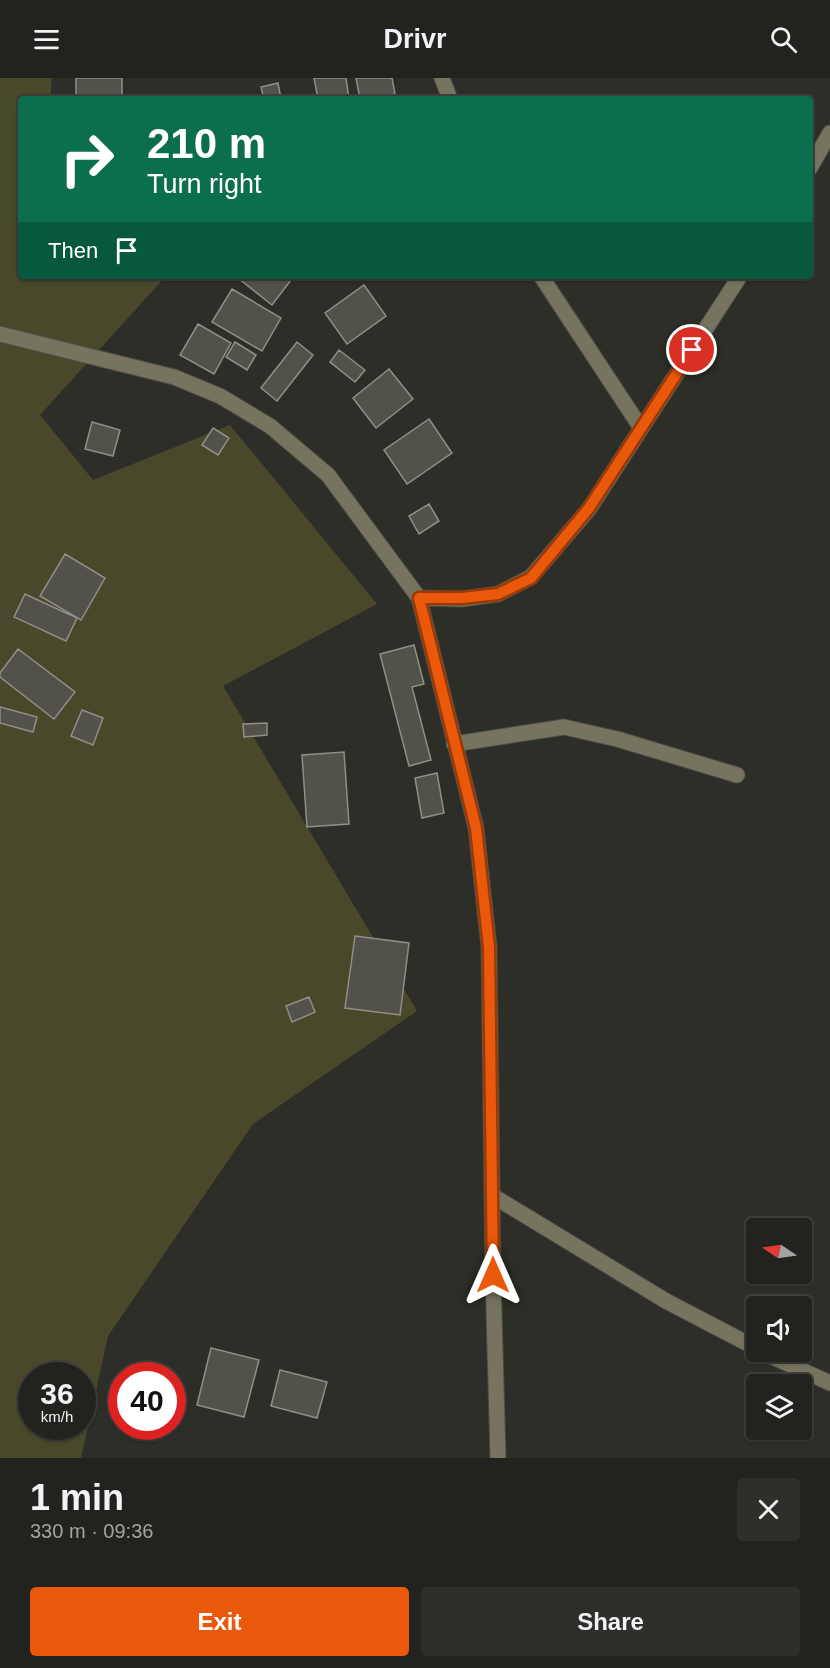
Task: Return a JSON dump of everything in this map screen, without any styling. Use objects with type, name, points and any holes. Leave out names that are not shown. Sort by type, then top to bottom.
[{"type":"street","points":[[441,78],[449,96]]},
{"type":"street","points":[[813,163],[830,133]]},
{"type":"street","points":[[543,279],[641,428]]},
{"type":"street","points":[[419,598],[462,598],[498,594],[531,578],[589,508],[738,279]]},
{"type":"street","points":[[0,334],[174,377],[220,396],[270,426],[328,474],[419,598],[476,828],[489,947],[498,1458]]},
{"type":"street","points":[[454,744],[564,727],[617,739],[737,775]]},
{"type":"street","points":[[493,1196],[666,1301],[746,1343]]},
{"type":"street","points":[[784,1362],[830,1383]]},
{"type":"shaded area","points":[[0,78],[52,78],[50,96],[18,96],[18,279],[163,279],[40,415],[93,480],[230,425],[377,604],[223,686],[417,1011],[253,1124],[108,1336],[96,1390],[96,1362],[18,1362],[18,1440],[85,1440],[81,1458],[0,1458]]},
{"type":"building","points":[[76,78],[122,78],[122,96],[76,96]]},
{"type":"building","points":[[314,78],[346,78],[349,96],[317,96]]},
{"type":"building","points":[[356,78],[392,78],[395,94],[359,96]]},
{"type":"building","points":[[278,83],[280,96],[263,96],[261,87]]},
{"type":"building","points":[[239,279],[292,279],[272,305]]},
{"type":"building","points":[[364,285],[386,316],[347,344],[325,313]]},
{"type":"building","points":[[232,289],[281,318],[262,351],[212,322]]},
{"type":"building","points":[[198,324],[231,343],[214,374],[180,355]]},
{"type":"building","points":[[235,342],[256,355],[247,370],[226,357]]},
{"type":"building","points":[[297,342],[313,355],[277,401],[261,388]]},
{"type":"building","points":[[339,350],[365,370],[355,382],[330,362]]},
{"type":"building","points":[[389,369],[413,399],[376,428],[353,398]]},
{"type":"building","points":[[429,419],[452,453],[407,484],[384,450]]},
{"type":"building","points":[[92,422],[120,430],[113,456],[85,449]]},
{"type":"building","points":[[213,428],[229,438],[218,455],[202,445]]},
{"type":"building","points":[[429,504],[439,521],[419,534],[409,516]]},
{"type":"building","points":[[65,554],[105,578],[81,620],[40,596]]},
{"type":"building","points":[[25,594],[77,618],[66,641],[14,617]]},
{"type":"building","points":[[414,645],[424,684],[412,687],[431,760],[409,766],[380,654]]},
{"type":"building","points":[[18,649],[75,692],[54,719],[0,677],[0,673]]},
{"type":"building","points":[[0,707],[37,717],[33,732],[0,723]]},
{"type":"building","points":[[82,710],[103,718],[93,745],[71,736]]},
{"type":"building","points":[[267,723],[267,735],[244,737],[243,724]]},
{"type":"building","points":[[344,752],[349,824],[307,827],[302,755]]},
{"type":"building","points":[[437,773],[444,813],[422,818],[415,778]]},
{"type":"building","points":[[355,936],[409,943],[400,1015],[345,1008]]},
{"type":"building","points":[[309,997],[315,1012],[292,1022],[286,1006]]},
{"type":"building","points":[[211,1348],[259,1360],[244,1417],[197,1405]]},
{"type":"building","points":[[280,1370],[327,1382],[317,1418],[271,1406]]},
{"type":"route","points":[[493,1275],[489,947],[476,828],[419,598],[462,598],[498,594],[531,578],[589,508],[692,350]]}]
